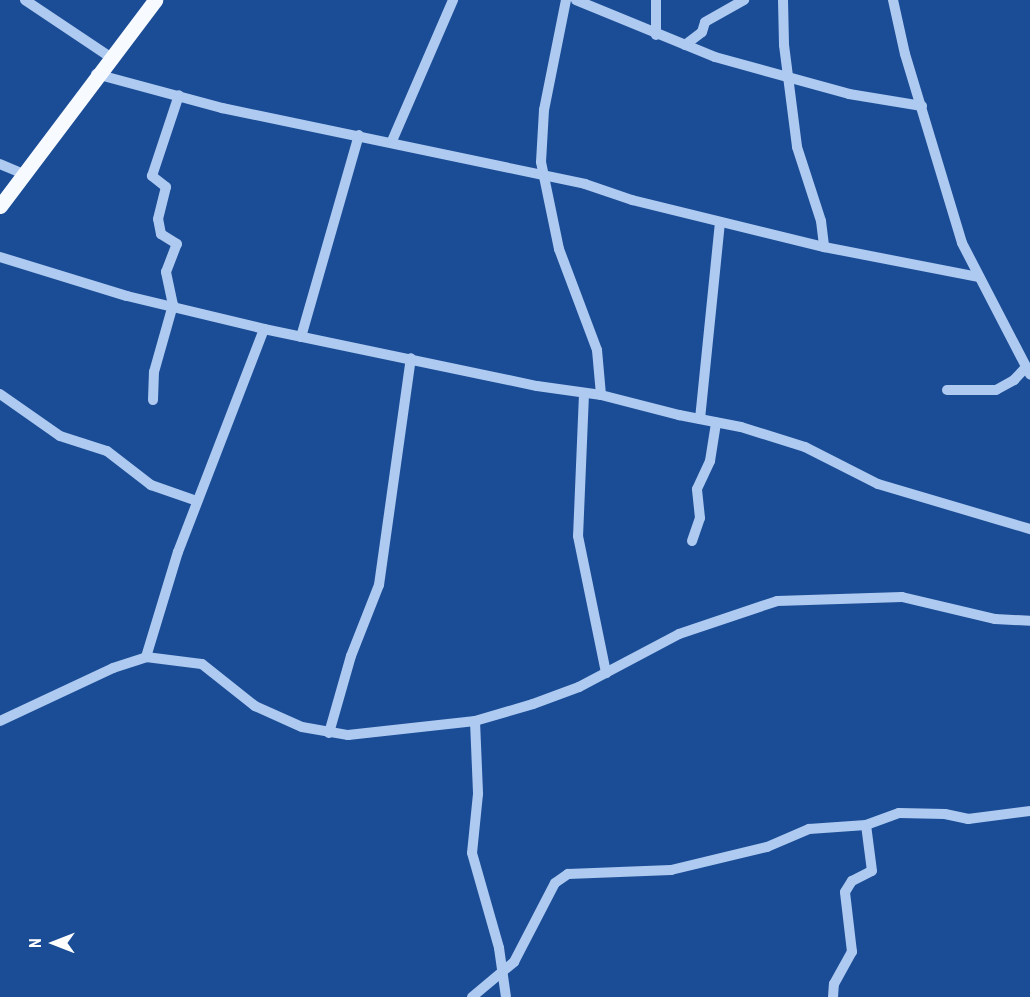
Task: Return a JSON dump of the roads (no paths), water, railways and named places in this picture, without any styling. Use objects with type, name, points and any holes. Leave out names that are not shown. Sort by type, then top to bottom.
[{"type":"main road","points":[[0,206],[96,74],[154,0]]},
{"type":"street","points":[[25,0],[110,57]]},
{"type":"street","points":[[392,141],[453,0]]},
{"type":"street","points":[[566,0],[544,110],[543,176],[559,249],[597,350],[601,395]]},
{"type":"street","points":[[576,0],[656,35],[789,78],[849,94],[922,106]]},
{"type":"street","points":[[656,0],[656,35]]},
{"type":"street","points":[[685,45],[702,32],[705,22],[744,0]]},
{"type":"street","points":[[783,0],[799,161],[821,221],[824,247]]},
{"type":"street","points":[[893,0],[959,234],[1028,370],[996,390],[947,390]]},
{"type":"street","points":[[96,74],[222,108],[392,141],[460,161],[543,176],[824,247],[979,276]]},
{"type":"street","points":[[153,400],[154,372],[173,305],[166,272],[177,244],[161,234],[158,219],[166,187],[152,176],[179,95]]},
{"type":"street","points":[[301,337],[359,135]]},
{"type":"street","points":[[0,164],[23,174]]},
{"type":"street","points":[[700,419],[720,222]]},
{"type":"street","points":[[0,257],[264,329],[601,395],[716,422],[805,447],[878,484],[1030,529]]},
{"type":"street","points":[[146,657],[197,501],[264,329]]},
{"type":"street","points":[[329,733],[351,656],[379,585],[411,358]]},
{"type":"street","points":[[584,393],[578,536],[606,673]]},
{"type":"street","points":[[0,394],[60,436],[106,451],[151,485],[197,501]]},
{"type":"street","points":[[692,541],[700,518],[698,489],[710,462],[716,422]]},
{"type":"street","points":[[0,721],[113,668],[146,657],[202,664],[255,706],[302,727],[348,735],[475,721],[557,696],[679,634],[777,601],[902,597],[995,619],[1030,621]]},
{"type":"street","points":[[475,721],[478,794],[472,853],[506,997]]},
{"type":"street","points":[[472,997],[502,974],[522,949],[560,877],[585,872],[671,870],[767,847],[809,829],[866,825],[899,813],[933,813],[968,819],[1030,810]]},
{"type":"street","points":[[833,997],[834,984],[852,952],[845,892],[852,881],[872,871],[866,825]]}]
